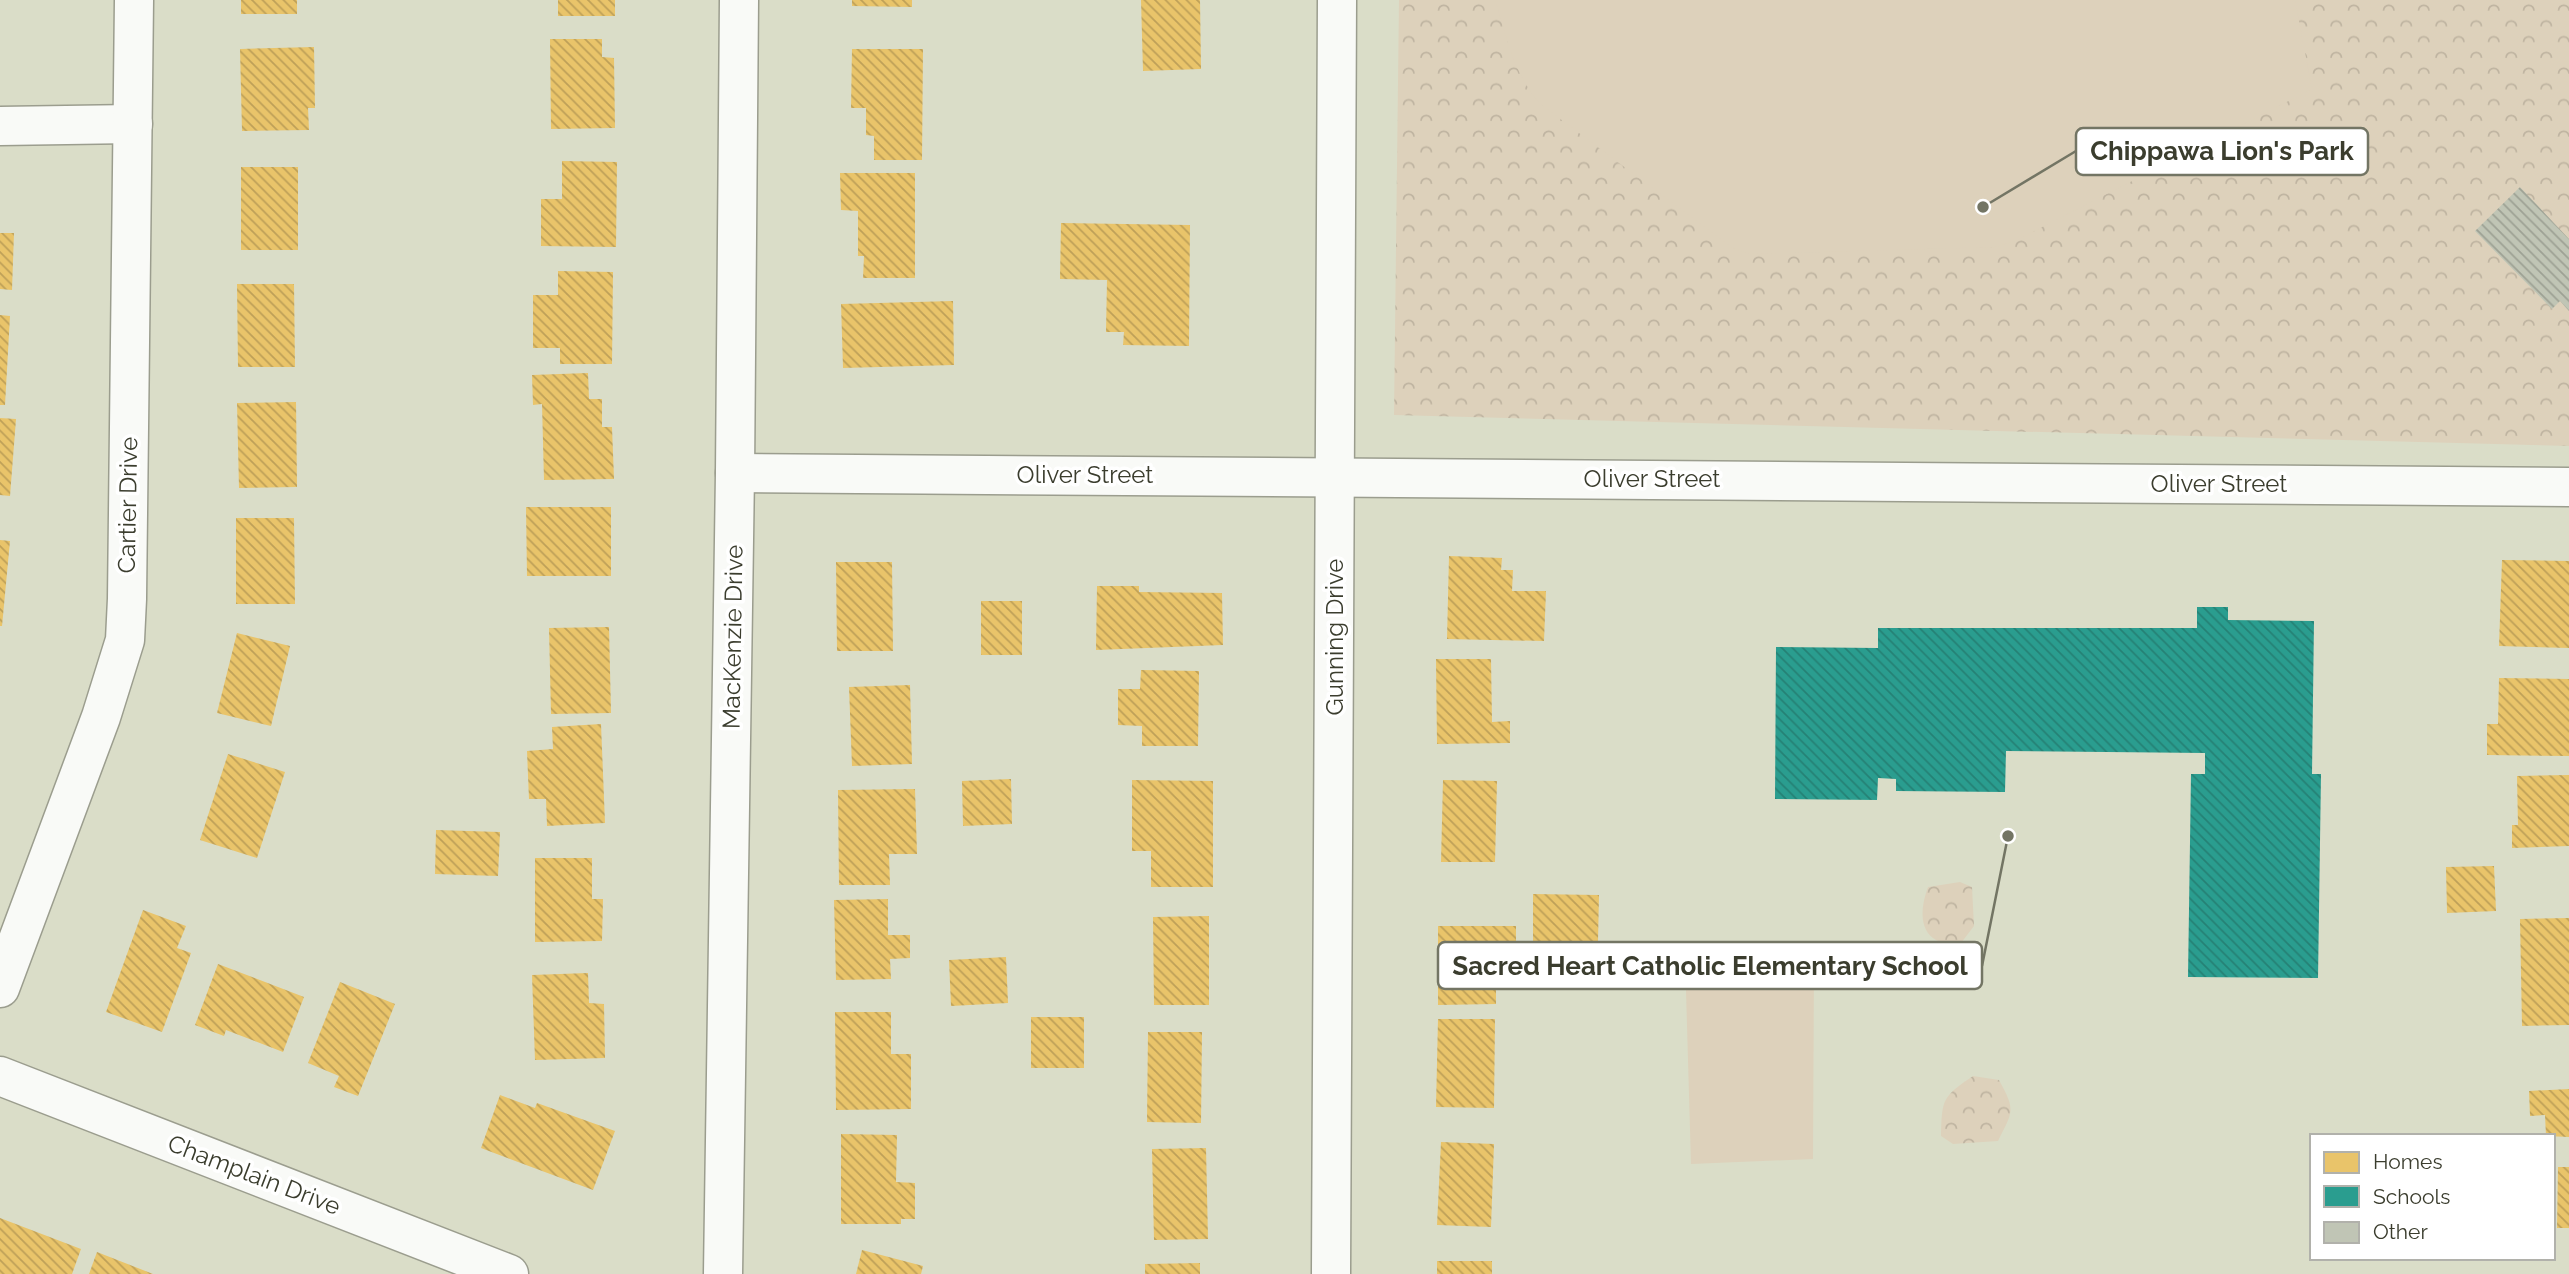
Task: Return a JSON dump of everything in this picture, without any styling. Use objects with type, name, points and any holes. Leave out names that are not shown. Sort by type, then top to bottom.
[{"type":"street","name":"Cartier Drive","points":[[0,988],[101,717],[125,640],[134,0]]},
{"type":"street","name":"MacKenzie Drive","points":[[723,1274],[735,473],[738,0]]},
{"type":"street","name":"Gunning Drive","points":[[1331,1274],[1337,0]]},
{"type":"street","points":[[0,126],[133,124]]},
{"type":"street","name":"Oliver Street","points":[[735,473],[2569,487]]},
{"type":"street","name":"Champlain Drive","points":[[0,1076],[509,1274]]},
{"type":"green space","points":[[1399,0],[2569,0],[2569,446],[1394,415]]},
{"type":"green space","points":[[1495,0],[2295,0],[2312,89],[2015,241],[1995,247],[1749,254],[1731,247],[1543,106],[1518,70]]},
{"type":"green space","points":[[1960,882],[1972,887],[1974,926],[1958,947],[1938,941],[1930,935],[1923,915],[1928,887]]},
{"type":"green space","points":[[1685,956],[1814,958],[1813,1159],[1691,1164]]},
{"type":"green space","points":[[1973,1076],[1999,1080],[2010,1105],[2009,1117],[1998,1141],[1953,1144],[1941,1136],[1943,1106],[1955,1089]]},
{"type":"building: Homes","points":[[241,0],[297,0],[297,14],[241,14]]},
{"type":"building: Homes","points":[[558,0],[615,0],[615,16],[558,16]]},
{"type":"building: Homes","points":[[852,0],[912,0],[912,7],[852,6]]},
{"type":"building: Homes","points":[[1141,0],[1200,0],[1201,69],[1143,71]]},
{"type":"building: Homes","points":[[550,39],[602,39],[602,57],[614,58],[615,128],[551,129]]},
{"type":"building: Homes","points":[[314,47],[315,108],[308,108],[309,130],[242,131],[240,49]]},
{"type":"building: Homes","points":[[852,49],[923,49],[922,160],[874,160],[874,136],[866,135],[866,108],[851,108]]},
{"type":"building: Homes","points":[[562,161],[617,162],[616,247],[541,246],[541,199],[562,199]]},
{"type":"building: Homes","points":[[241,167],[298,167],[298,250],[241,250]]},
{"type":"building: Homes","points":[[840,173],[915,173],[915,278],[863,278],[864,256],[858,256],[858,211],[841,210]]},
{"type":"building: Homes","points":[[1061,223],[1190,225],[1189,346],[1123,345],[1124,332],[1106,332],[1107,280],[1060,279]]},
{"type":"building: Homes","points":[[0,233],[14,233],[12,290],[0,289]]},
{"type":"building: Homes","points":[[558,271],[613,272],[612,364],[560,364],[560,348],[533,348],[533,295],[558,295]]},
{"type":"building: Homes","points":[[237,284],[294,284],[295,367],[238,367]]},
{"type":"building: Homes","points":[[953,301],[954,365],[843,368],[841,304]]},
{"type":"building: Homes","points":[[0,315],[10,316],[5,405],[0,405]]},
{"type":"building: Homes","points":[[588,373],[589,399],[602,399],[602,427],[612,427],[614,479],[544,480],[542,404],[533,405],[532,375]]},
{"type":"building: Homes","points":[[296,402],[297,487],[239,488],[237,403]]},
{"type":"building: Homes","points":[[0,418],[16,419],[10,496],[0,495]]},
{"type":"building: Homes","points":[[526,507],[611,507],[611,576],[527,576]]},
{"type":"building: Homes","points":[[236,518],[294,518],[295,604],[236,604]]},
{"type":"building: Homes","points":[[0,540],[10,541],[2,626],[0,626]]},
{"type":"building: Homes","points":[[1449,556],[1502,558],[1501,570],[1513,570],[1512,591],[1546,591],[1544,641],[1447,639]]},
{"type":"building: Homes","points":[[2502,560],[2569,561],[2569,648],[2499,646]]},
{"type":"building: Homes","points":[[836,562],[892,562],[893,651],[837,651]]},
{"type":"building: Homes","points":[[1097,586],[1139,586],[1139,592],[1222,593],[1223,645],[1096,650]]},
{"type":"building: Homes","points":[[981,601],[1022,601],[1022,655],[981,655]]},
{"type":"building: Homes","points":[[609,627],[611,713],[551,714],[549,628]]},
{"type":"building: Homes","points":[[237,633],[290,646],[271,726],[217,713]]},
{"type":"building: Homes","points":[[1436,659],[1491,659],[1492,722],[1510,721],[1510,743],[1437,744]]},
{"type":"building: Homes","points":[[1141,670],[1199,671],[1198,746],[1142,746],[1142,726],[1118,725],[1118,689],[1140,689]]},
{"type":"building: Homes","points":[[2499,678],[2569,679],[2569,756],[2487,755],[2487,724],[2498,724]]},
{"type":"building: Homes","points":[[910,685],[912,764],[852,766],[849,687]]},
{"type":"building: Homes","points":[[601,724],[605,823],[547,826],[546,799],[529,799],[527,751],[553,749],[552,727]]},
{"type":"building: Homes","points":[[228,754],[285,772],[257,858],[200,840]]},
{"type":"building: Homes","points":[[2569,775],[2569,846],[2512,848],[2512,825],[2518,825],[2517,776]]},
{"type":"building: Homes","points":[[1011,779],[1012,824],[963,826],[962,781]]},
{"type":"building: Homes","points":[[1132,780],[1213,781],[1213,887],[1151,887],[1151,851],[1132,851]]},
{"type":"building: Homes","points":[[1443,780],[1497,781],[1495,862],[1441,862]]},
{"type":"building: Homes","points":[[915,789],[917,854],[889,854],[890,885],[839,885],[838,790]]},
{"type":"building: Homes","points":[[436,830],[500,832],[498,876],[435,874]]},
{"type":"building: Homes","points":[[535,858],[592,858],[592,899],[603,899],[602,941],[535,942]]},
{"type":"building: Homes","points":[[2494,866],[2496,911],[2447,913],[2446,867]]},
{"type":"building: Homes","points":[[1533,894],[1599,895],[1598,941],[1533,941]]},
{"type":"building: Homes","points":[[888,899],[888,935],[910,935],[910,958],[890,959],[891,979],[836,980],[834,900]]},
{"type":"building: Homes","points":[[143,910],[186,926],[177,948],[191,953],[162,1032],[106,1012]]},
{"type":"building: Homes","points":[[1209,916],[1209,1005],[1154,1005],[1153,917]]},
{"type":"building: Homes","points":[[2569,918],[2569,1025],[2522,1026],[2520,919]]},
{"type":"building: Homes","points":[[1438,926],[1516,926],[1516,949],[1496,949],[1496,1004],[1438,1005]]},
{"type":"building: Homes","points":[[1006,957],[1008,1003],[951,1006],[949,960]]},
{"type":"building: Homes","points":[[218,964],[304,997],[283,1052],[226,1030],[224,1036],[195,1025]]},
{"type":"building: Homes","points":[[588,973],[589,1003],[604,1004],[605,1058],[535,1060],[532,975]]},
{"type":"building: Homes","points":[[340,982],[395,1004],[358,1096],[334,1087],[339,1076],[308,1063]]},
{"type":"building: Homes","points":[[835,1012],[891,1012],[891,1054],[911,1054],[911,1109],[836,1110]]},
{"type":"building: Homes","points":[[1031,1017],[1084,1017],[1084,1068],[1031,1068]]},
{"type":"building: Homes","points":[[1438,1019],[1495,1019],[1494,1108],[1436,1107]]},
{"type":"building: Homes","points":[[1148,1032],[1202,1032],[1201,1123],[1147,1122]]},
{"type":"building: Homes","points":[[2569,1089],[2569,1137],[2546,1134],[2545,1115],[2530,1116],[2529,1091]]},
{"type":"building: Homes","points":[[500,1095],[535,1108],[537,1103],[615,1131],[593,1190],[481,1148]]},
{"type":"building: Homes","points":[[841,1134],[897,1135],[896,1182],[915,1183],[915,1219],[901,1219],[901,1224],[841,1224]]},
{"type":"building: Homes","points":[[1441,1142],[1494,1144],[1491,1227],[1437,1225]]},
{"type":"building: Homes","points":[[1206,1148],[1208,1239],[1154,1240],[1152,1149]]},
{"type":"building: Homes","points":[[2558,1167],[2569,1167],[2569,1228],[2557,1228]]},
{"type":"building: Homes","points":[[0,1218],[81,1249],[72,1274],[0,1274]]},
{"type":"building: Homes","points":[[862,1250],[923,1266],[921,1274],[856,1274]]},
{"type":"building: Homes","points":[[97,1252],[153,1274],[89,1274]]},
{"type":"building: Homes","points":[[1437,1261],[1492,1261],[1492,1274],[1437,1274]]},
{"type":"building: Homes","points":[[1200,1263],[1200,1274],[1145,1274],[1145,1264]]},
{"type":"building: Schools","points":[[2197,607],[2228,607],[2228,620],[2314,621],[2312,774],[2321,774],[2318,978],[2188,977],[2191,774],[2205,774],[2205,753],[2006,751],[2005,792],[1896,791],[1896,779],[1878,778],[1877,800],[1775,799],[1776,647],[1878,648],[1878,628],[2197,628]]},
{"type":"building: Other","points":[[2520,187],[2569,239],[2569,311],[2560,301],[2552,309],[2475,231]]},
{"type":"place","name":"Chippawa Lion's Park","points":[[1983,207]]},
{"type":"place","name":"Sacred Heart Catholic Elementary School","points":[[2008,836]]}]
